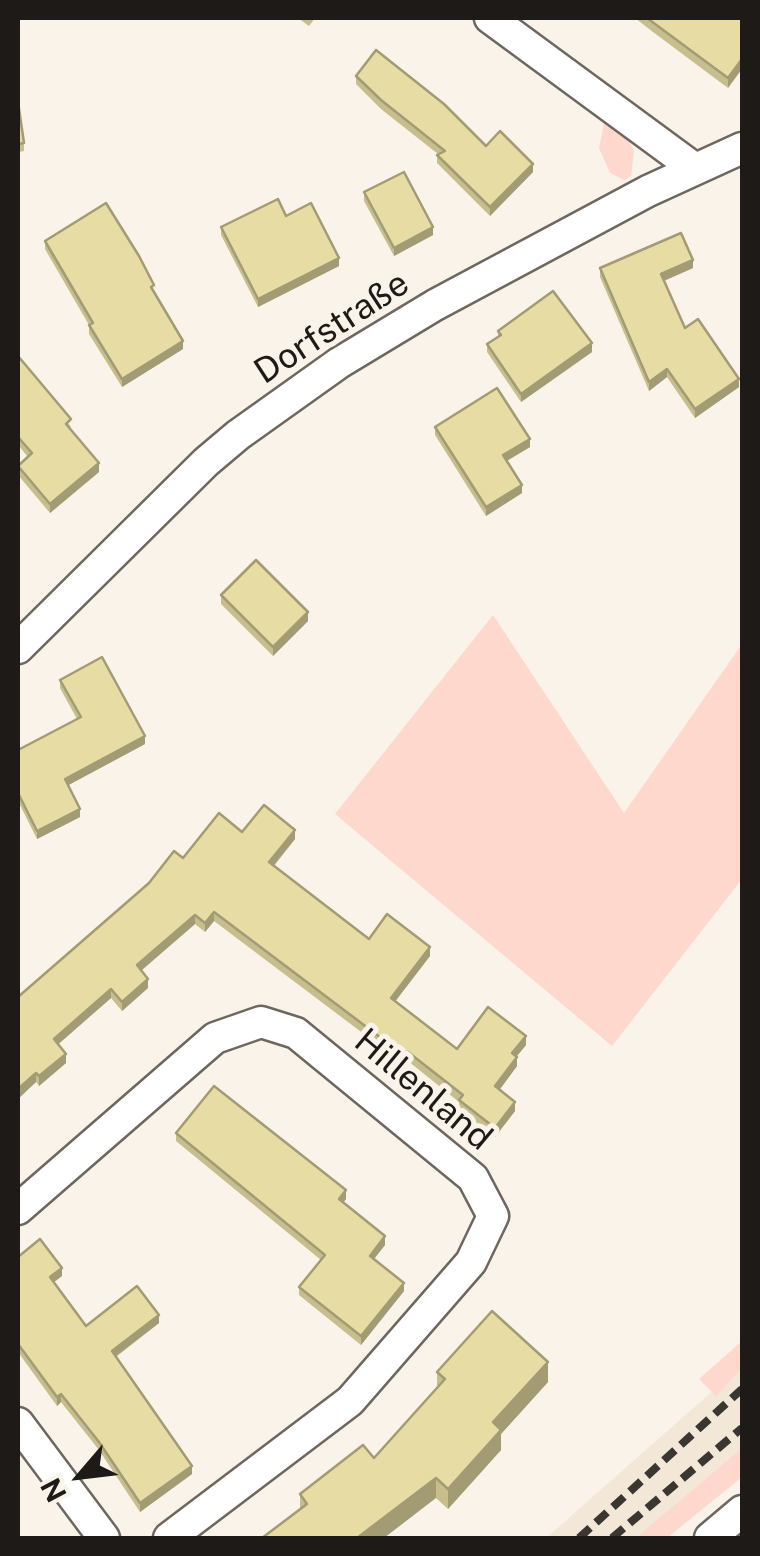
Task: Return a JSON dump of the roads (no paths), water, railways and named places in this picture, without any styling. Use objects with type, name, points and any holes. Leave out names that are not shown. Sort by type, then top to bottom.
[{"type":"street","points":[[490,18],[694,168]]},
{"type":"street","name":"Dorfstraße","points":[[18,648],[206,462],[339,363],[434,305],[694,168],[742,148]]},
{"type":"street","name":"Hillenland","points":[[18,1208],[214,1038],[261,1022],[296,1033],[473,1178],[493,1216],[471,1262],[350,1401],[169,1538]]},
{"type":"street","points":[[18,1423],[104,1538]]},
{"type":"street","points":[[710,1538],[742,1512]]},
{"type":"railway","points":[[579,1538],[742,1389]]},
{"type":"railway","points":[[612,1538],[742,1428]]}]
